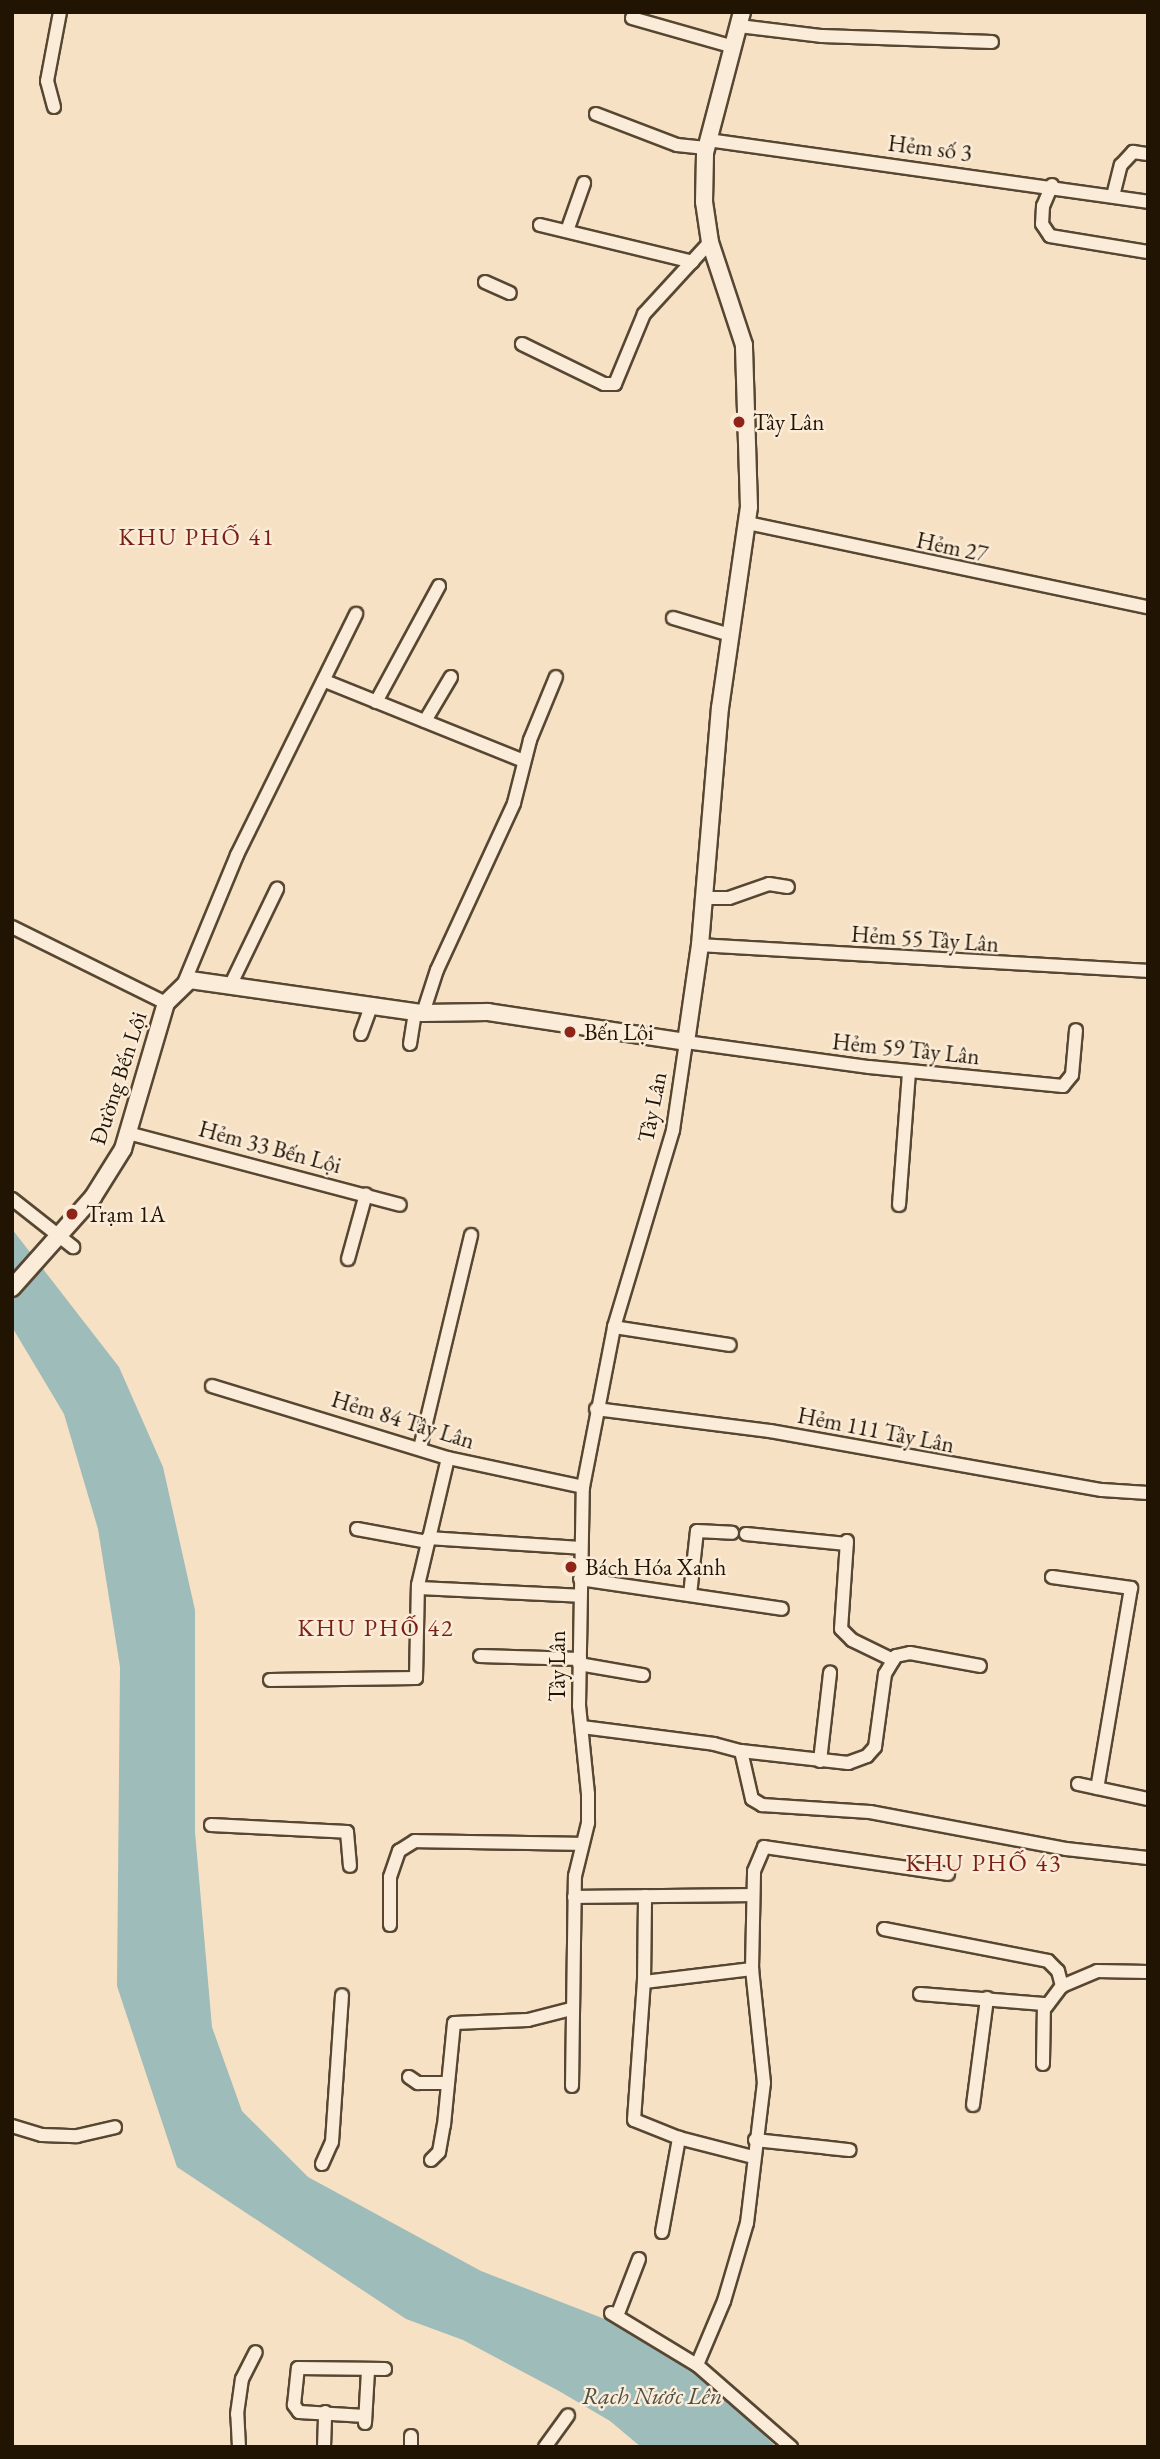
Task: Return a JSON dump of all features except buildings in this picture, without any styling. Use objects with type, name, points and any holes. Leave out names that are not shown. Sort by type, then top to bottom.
[{"type":"street","points":[[54,107],[47,81],[60,12]]},
{"type":"street","points":[[632,18],[734,47]]},
{"type":"street","points":[[741,19],[822,36],[992,42]]},
{"type":"street","name":"Tây Lân","points":[[572,2086],[574,1897],[577,1856],[582,1844],[588,1794],[580,1662],[583,1487],[614,1327],[673,1130],[700,945],[730,635],[748,523],[744,345],[710,242],[704,202],[707,144],[741,19]]},
{"type":"street","name":"Hẻm số 3","points":[[596,114],[677,145],[707,144],[1052,185],[1148,202]]},
{"type":"street","points":[[1113,196],[1121,165],[1133,152],[1148,154]]},
{"type":"street","points":[[567,232],[584,183]]},
{"type":"street","points":[[1052,185],[1043,206],[1042,224],[1050,236],[1148,252]]},
{"type":"street","points":[[540,225],[693,262]]},
{"type":"street","points":[[522,344],[604,384],[615,384],[644,314],[710,242]]},
{"type":"street","points":[[485,282],[510,293]]},
{"type":"street","name":"Hẻm 27","points":[[748,523],[1148,607]]},
{"type":"street","points":[[376,702],[439,586]]},
{"type":"street","points":[[356,614],[237,855],[184,983],[231,984],[419,1012],[488,1012],[686,1042]]},
{"type":"street","points":[[673,618],[730,635]]},
{"type":"street","points":[[425,722],[451,677]]},
{"type":"street","points":[[410,1044],[419,1012],[437,970],[514,803],[524,761],[556,677]]},
{"type":"street","points":[[325,681],[524,761]]},
{"type":"street","points":[[704,898],[729,898],[769,884],[788,887]]},
{"type":"street","points":[[231,984],[277,889]]},
{"type":"street","points":[[17,929],[166,1003]]},
{"type":"street","name":"Hẻm 55 Tây Lân","points":[[700,945],[1148,971]]},
{"type":"street","name":"Đường Bến Lội","points":[[12,1288],[93,1197],[128,1133],[166,1003],[184,983]]},
{"type":"street","points":[[361,1034],[372,1004]]},
{"type":"street","name":"Hẻm 59 Tây Lân","points":[[686,1042],[909,1071],[1063,1086],[1072,1075],[1076,1030]]},
{"type":"street","points":[[899,1205],[909,1071]]},
{"type":"street","name":"Hẻm 33 Bến Lội","points":[[128,1133],[400,1205]]},
{"type":"street","points":[[348,1259],[366,1194]]},
{"type":"street","points":[[12,1199],[73,1247]]},
{"type":"street","points":[[419,1448],[471,1235]]},
{"type":"street","points":[[614,1327],[730,1345]]},
{"type":"street","name":"Hẻm 84 Tây Lân","points":[[212,1386],[448,1458],[583,1487]]},
{"type":"street","name":"Hẻm 111 Tây Lân","points":[[596,1409],[770,1431],[1102,1490],[1148,1493]]},
{"type":"street","points":[[270,1679],[416,1678],[419,1588],[448,1458]]},
{"type":"street","points":[[357,1529],[428,1540],[581,1548]]},
{"type":"street","points":[[690,1595],[697,1531],[732,1533]]},
{"type":"street","points":[[746,1534],[847,1542],[841,1629],[852,1640],[893,1660]]},
{"type":"street","points":[[1052,1577],[1131,1588],[1097,1788]]},
{"type":"street","points":[[580,1579],[782,1609]]},
{"type":"street","points":[[419,1588],[580,1597]]},
{"type":"street","points":[[582,1727],[713,1744],[741,1751],[848,1763],[867,1756],[875,1747],[885,1674],[893,1660],[910,1653],[980,1666]]},
{"type":"street","points":[[480,1656],[580,1662],[643,1675]]},
{"type":"street","points":[[820,1761],[830,1673]]},
{"type":"street","points":[[741,1751],[752,1799],[762,1805],[870,1812],[1066,1849],[1148,1858]]},
{"type":"street","points":[[1078,1784],[1148,1799]]},
{"type":"street","points":[[211,1825],[347,1832],[350,1866]]},
{"type":"street","points":[[390,1925],[390,1877],[398,1851],[415,1841],[582,1844]]},
{"type":"street","points":[[697,2365],[737,2262],[747,2223],[764,2083],[752,1969],[752,1895],[754,1871],[764,1847],[948,1874]]},
{"type":"street","points":[[574,1897],[752,1895]]},
{"type":"street","points":[[645,1896],[644,1982],[634,2120],[679,2138],[753,2157]]},
{"type":"street","points":[[884,1929],[1048,1961],[1058,1971],[1062,1986]]},
{"type":"street","points":[[644,1982],[752,1969]]},
{"type":"street","points":[[1043,2064],[1046,2007],[1062,1986],[1097,1970],[1148,1972]]},
{"type":"street","points":[[920,1994],[987,1998],[1046,2007]]},
{"type":"street","points":[[322,2164],[332,2142],[342,1995]]},
{"type":"street","points":[[973,2105],[987,1998]]},
{"type":"street","points":[[431,2160],[439,2152],[454,2023],[528,2020],[571,2008]]},
{"type":"street","points":[[409,2077],[418,2083],[448,2083]]},
{"type":"street","points":[[12,2126],[43,2135],[65,2136],[115,2127]]},
{"type":"street","points":[[662,2232],[679,2138]]},
{"type":"street","points":[[755,2140],[849,2150]]},
{"type":"street","points":[[639,2259],[614,2314],[697,2365],[791,2447]]},
{"type":"street","points":[[239,2447],[242,2379],[256,2352]]},
{"type":"street","points":[[368,2371],[365,2420],[325,2412],[299,2412],[294,2405],[298,2368],[368,2371],[385,2369]]},
{"type":"street","points":[[324,2447],[325,2412]]},
{"type":"street","points":[[545,2447],[568,2416]]},
{"type":"water","name":"Rạch Nước Lên","points":[[12,1229],[119,1367],[163,1467],[195,1610],[195,1832],[212,2027],[242,2111],[308,2177],[481,2271],[646,2335],[700,2371],[776,2447],[641,2447],[610,2421],[559,2391],[463,2340],[406,2319],[177,2167],[117,1986],[120,1667],[98,1529],[64,1414],[12,1327]]},
{"type":"place","name":"Tây Lân","points":[[739,422]]},
{"type":"place","name":"Bến Lội","points":[[570,1032]]},
{"type":"place","name":"Trạm 1A","points":[[72,1214]]},
{"type":"place","name":"Bách Hóa Xanh","points":[[571,1567]]},
{"type":"district","name":"KHU PHỐ 41","points":[[197,537]]},
{"type":"district","name":"KHU PHỐ 42","points":[[376,1628]]},
{"type":"district","name":"KHU PHỐ 43","points":[[984,1863]]}]
